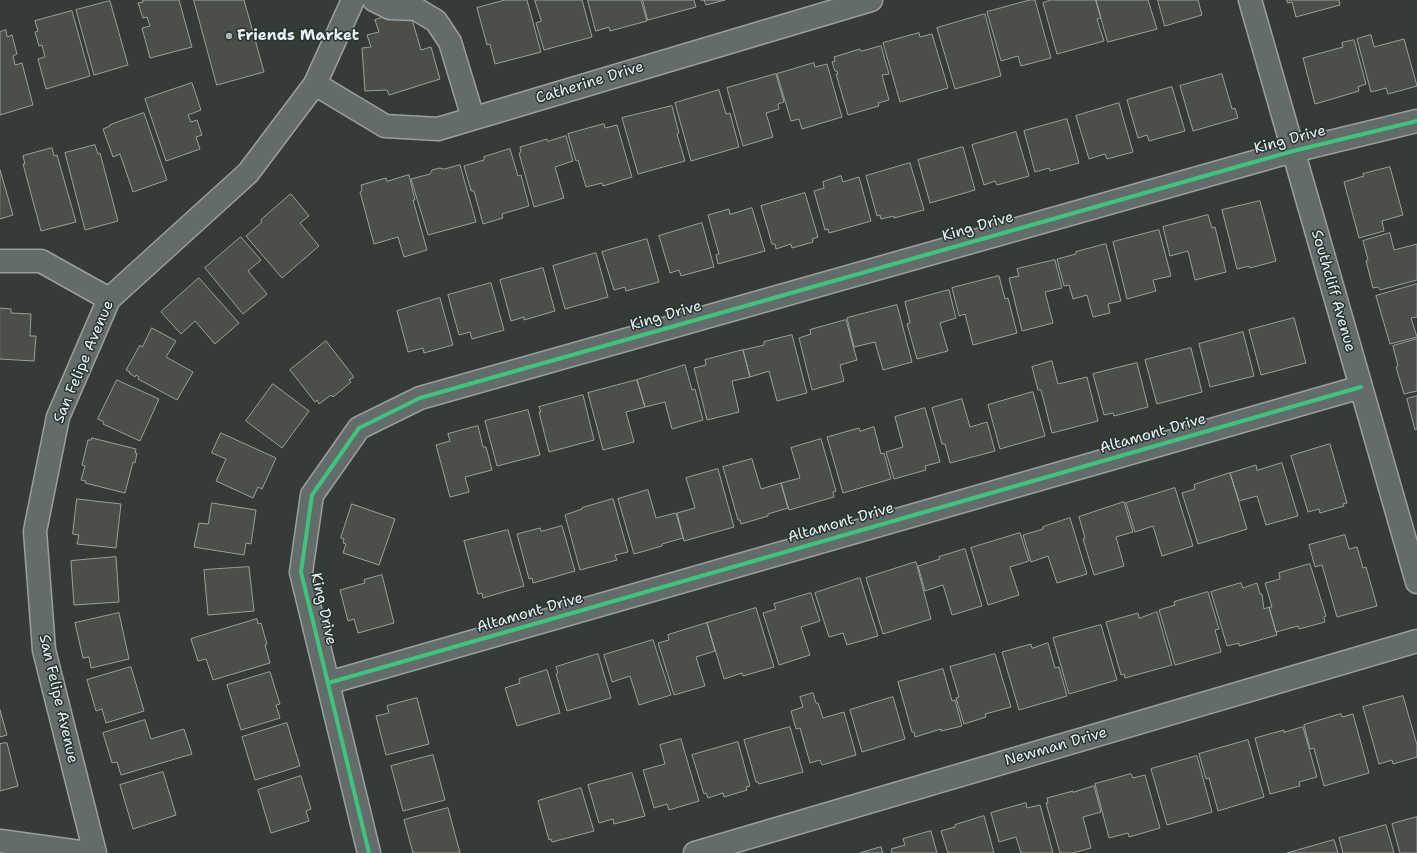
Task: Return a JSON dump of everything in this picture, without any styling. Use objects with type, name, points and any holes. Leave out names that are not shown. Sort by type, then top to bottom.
[{"type":"street","name":"San Felipe Avenue","points":[[95,853],[44,650],[35,531],[58,417],[109,299],[248,173],[315,84],[353,0]]},
{"type":"street","points":[[374,0],[390,8],[416,9],[436,21],[450,42],[473,118]]},
{"type":"street","name":"Catherine Drive","points":[[315,84],[385,126],[438,129],[871,0]]},
{"type":"street","name":"Southcliff Avenue","points":[[1250,0],[1417,582]]},
{"type":"street","name":"King Drive","points":[[369,853],[301,572],[312,495],[358,428],[420,398],[1293,150],[1417,121]]},
{"type":"street","points":[[0,261],[41,261],[109,299]]},
{"type":"street","name":"Altamont Drive","points":[[328,683],[1361,387]]},
{"type":"street","name":"Newman Drive","points":[[695,853],[1417,641]]},
{"type":"street","points":[[0,841],[87,853]]},
{"type":"building","points":[[143,0],[179,0],[192,47],[150,58],[142,28],[150,26],[147,17],[143,18],[138,3],[143,2]]},
{"type":"building","name":"Friends Market","points":[[194,0],[244,0],[264,72],[217,85]]},
{"type":"building","points":[[505,0],[527,0],[541,52],[495,64],[490,44],[487,45],[477,8]]},
{"type":"building","points":[[535,0],[582,0],[592,37],[544,50],[536,23],[541,21]]},
{"type":"building","points":[[588,0],[641,0],[647,21],[610,31],[609,27],[596,31]]},
{"type":"building","points":[[643,0],[694,0],[696,7],[648,20]]},
{"type":"building","points":[[704,0],[725,0],[706,5]]},
{"type":"building","points":[[1030,0],[1035,0],[1051,58],[1021,66],[1018,56],[1001,61],[987,12]]},
{"type":"building","points":[[1051,0],[1096,0],[1101,18],[1097,19],[1104,41],[1057,54],[1043,3]]},
{"type":"building","points":[[1096,0],[1148,0],[1157,29],[1108,42]]},
{"type":"building","points":[[1158,0],[1198,0],[1202,15],[1165,26]]},
{"type":"building","points":[[1287,0],[1339,0],[1340,5],[1296,17],[1292,2],[1288,3]]},
{"type":"building","points":[[110,1],[128,65],[94,75],[76,10]]},
{"type":"building","points":[[72,11],[90,76],[46,89],[38,59],[45,57],[42,45],[39,46],[35,32],[38,31],[35,21]]},
{"type":"building","points":[[398,13],[411,16],[421,50],[431,47],[440,79],[389,95],[387,90],[365,91],[362,48],[371,47],[367,35],[379,32],[375,20]]},
{"type":"building","points":[[985,14],[1001,76],[955,89],[937,28]]},
{"type":"building","points":[[6,30],[7,37],[12,35],[17,54],[13,56],[15,65],[22,63],[33,105],[0,115],[0,32]]},
{"type":"building","points":[[919,33],[920,37],[932,34],[948,88],[900,102],[883,43]]},
{"type":"building","points":[[1371,35],[1374,47],[1404,39],[1417,86],[1388,94],[1386,88],[1371,92],[1357,39]]},
{"type":"building","points":[[1354,40],[1366,84],[1358,87],[1359,91],[1315,104],[1303,58],[1343,47],[1342,43]]},
{"type":"building","points":[[881,46],[889,74],[882,75],[889,100],[878,103],[879,106],[848,115],[836,74],[838,74],[837,71],[835,71],[832,62],[835,61],[834,57],[860,49],[861,51]]},
{"type":"building","points":[[814,63],[815,67],[827,64],[842,117],[802,129],[799,119],[791,121],[777,74]]},
{"type":"building","points":[[776,74],[784,102],[778,104],[779,109],[766,113],[773,137],[743,146],[727,88]]},
{"type":"building","points":[[1222,74],[1232,109],[1235,108],[1238,118],[1193,131],[1180,86]]},
{"type":"building","points":[[192,83],[201,110],[188,115],[191,122],[197,120],[202,135],[196,137],[200,149],[166,161],[145,99]]},
{"type":"building","points":[[1172,87],[1185,131],[1149,141],[1147,135],[1138,138],[1127,100]]},
{"type":"building","points":[[719,90],[726,114],[730,113],[739,147],[691,161],[675,103]]},
{"type":"building","points":[[1119,103],[1133,152],[1107,159],[1105,154],[1089,159],[1076,116]]},
{"type":"building","points":[[672,106],[679,133],[677,134],[685,161],[638,174],[622,118]]},
{"type":"building","points":[[144,113],[167,180],[133,192],[120,154],[113,157],[103,129]]},
{"type":"building","points":[[1067,119],[1079,163],[1050,171],[1049,168],[1035,172],[1024,131]]},
{"type":"building","points":[[604,124],[605,128],[617,125],[632,177],[603,186],[602,183],[586,187],[568,134]]},
{"type":"building","points":[[1016,132],[1029,176],[997,185],[995,181],[984,185],[972,145]]},
{"type":"building","points":[[566,136],[573,161],[555,167],[564,198],[534,207],[519,153],[521,152],[520,147],[547,139],[548,141]]},
{"type":"building","points":[[95,145],[98,154],[100,153],[118,221],[85,230],[65,153]]},
{"type":"building","points":[[963,147],[975,190],[930,203],[918,160]]},
{"type":"building","points":[[52,148],[54,156],[57,155],[76,222],[41,231],[23,164],[25,164],[23,156]]},
{"type":"building","points":[[510,149],[518,176],[521,175],[529,206],[502,214],[503,218],[483,224],[474,191],[471,191],[464,166],[484,160],[484,157]]},
{"type":"building","points":[[910,163],[924,210],[894,218],[894,216],[881,219],[880,215],[877,216],[866,176]]},
{"type":"building","points":[[460,165],[476,222],[428,235],[411,179],[430,174],[432,170]]},
{"type":"building","points":[[1390,167],[1403,215],[1382,221],[1384,231],[1359,238],[1344,182],[1364,176],[1363,174]]},
{"type":"building","points":[[0,170],[13,215],[0,219]]},
{"type":"building","points":[[409,175],[415,200],[413,200],[427,250],[404,257],[398,237],[374,244],[360,192],[362,191],[361,185],[386,178],[387,181]]},
{"type":"building","points":[[841,176],[843,182],[859,177],[871,221],[829,233],[828,229],[825,230],[814,191],[824,188],[823,182]]},
{"type":"building","points":[[805,193],[818,237],[812,239],[813,242],[792,248],[791,244],[776,249],[775,244],[772,244],[761,206]]},
{"type":"building","points":[[291,194],[309,216],[300,223],[319,246],[282,278],[246,236],[262,222],[261,220]]},
{"type":"building","points":[[1260,201],[1276,261],[1250,268],[1249,266],[1237,269],[1222,210]]},
{"type":"building","points":[[752,208],[765,251],[718,264],[716,255],[719,254],[708,215],[729,209],[730,214]]},
{"type":"building","points":[[1208,215],[1212,228],[1215,227],[1226,272],[1195,280],[1188,251],[1170,256],[1163,227]]},
{"type":"building","points":[[702,223],[714,267],[681,276],[679,270],[670,273],[659,236]]},
{"type":"building","points":[[1159,230],[1171,276],[1153,280],[1156,291],[1127,299],[1113,242]]},
{"type":"building","points":[[1390,233],[1394,250],[1417,244],[1417,280],[1380,290],[1378,287],[1373,288],[1366,261],[1368,260],[1363,241]]},
{"type":"building","points":[[241,237],[261,260],[248,271],[267,294],[243,314],[205,268]]},
{"type":"building","points":[[647,239],[659,282],[626,291],[625,287],[614,290],[602,252]]},
{"type":"building","points":[[1106,244],[1121,301],[1108,304],[1110,313],[1093,317],[1087,295],[1073,299],[1069,285],[1064,286],[1057,259]]},
{"type":"building","points":[[596,253],[608,297],[565,309],[553,266]]},
{"type":"building","points":[[1055,260],[1062,288],[1045,292],[1053,323],[1022,331],[1009,278],[1019,276],[1017,269]]},
{"type":"building","points":[[543,268],[555,311],[524,320],[524,317],[511,321],[500,280]]},
{"type":"building","points":[[999,276],[1005,299],[1008,298],[1017,333],[973,345],[965,314],[959,316],[952,288]]},
{"type":"building","points":[[199,278],[239,323],[215,344],[195,321],[181,334],[161,312]]},
{"type":"building","points":[[491,283],[504,330],[472,339],[470,332],[459,335],[448,295]]},
{"type":"building","points":[[1417,284],[1417,317],[1411,318],[1417,337],[1390,344],[1376,296]]},
{"type":"building","points":[[949,290],[956,318],[940,323],[948,351],[917,359],[907,324],[910,323],[905,302]]},
{"type":"building","points":[[440,298],[453,345],[424,353],[423,348],[408,352],[397,311]]},
{"type":"building","points":[[897,305],[912,362],[883,370],[875,342],[854,347],[847,318]]},
{"type":"building","points":[[0,308],[11,309],[11,313],[31,314],[30,336],[36,336],[34,361],[0,359]]},
{"type":"building","points":[[1294,318],[1306,363],[1261,375],[1249,330]]},
{"type":"building","points":[[846,320],[857,360],[840,365],[844,381],[812,390],[799,338],[811,334],[810,330]]},
{"type":"building","points":[[152,328],[176,341],[166,357],[193,372],[177,400],[138,379],[139,377],[136,375],[135,377],[126,370],[140,345],[142,347]]},
{"type":"building","points":[[1243,332],[1254,376],[1210,387],[1199,344]]},
{"type":"building","points":[[792,335],[807,393],[777,401],[769,371],[750,377],[743,350],[764,345],[764,342]]},
{"type":"building","points":[[1417,339],[1417,391],[1404,394],[1396,367],[1398,366],[1393,346]]},
{"type":"building","points":[[326,341],[354,377],[349,380],[351,382],[333,397],[331,395],[319,404],[317,400],[315,402],[290,370]]},
{"type":"building","points":[[1191,348],[1202,392],[1157,404],[1145,360]]},
{"type":"building","points":[[743,350],[750,377],[732,381],[739,412],[707,420],[694,368],[706,365],[705,360]]},
{"type":"building","points":[[1052,361],[1058,384],[1087,377],[1098,421],[1052,433],[1041,390],[1038,390],[1032,367]]},
{"type":"building","points":[[1137,363],[1148,407],[1114,416],[1113,413],[1104,415],[1093,374]]},
{"type":"building","points":[[685,365],[692,390],[695,389],[703,420],[672,429],[665,402],[645,407],[637,380]]},
{"type":"building","points":[[117,380],[159,399],[140,441],[103,424],[104,422],[98,419]]},
{"type":"building","points":[[637,380],[645,407],[626,412],[634,442],[603,450],[588,393]]},
{"type":"building","points":[[273,384],[309,411],[282,448],[246,421]]},
{"type":"building","points":[[1033,392],[1045,436],[1000,449],[988,405]]},
{"type":"building","points":[[583,395],[594,440],[549,452],[539,407]]},
{"type":"building","points":[[1417,396],[1417,429],[1415,430],[1407,399]]},
{"type":"building","points":[[962,399],[970,427],[987,422],[995,451],[950,463],[945,444],[942,444],[932,408]]},
{"type":"building","points":[[925,408],[940,462],[925,466],[926,470],[894,479],[886,452],[903,447],[895,417]]},
{"type":"building","points":[[528,410],[540,455],[497,466],[485,421]]},
{"type":"building","points":[[478,426],[483,447],[486,447],[492,470],[465,477],[469,492],[450,497],[436,445],[450,441],[448,434]]},
{"type":"building","points":[[874,427],[881,454],[884,453],[891,479],[843,493],[827,437],[859,428],[860,431]]},
{"type":"building","points":[[221,433],[276,458],[262,489],[258,487],[253,498],[216,481],[226,459],[212,453]]},
{"type":"building","points":[[92,438],[136,449],[135,453],[137,453],[135,463],[133,462],[125,493],[85,483],[86,481],[81,480],[85,466],[82,465],[88,440],[91,440]]},
{"type":"building","points":[[821,439],[836,491],[833,492],[834,497],[789,510],[781,483],[800,478],[791,448]]},
{"type":"building","points":[[1330,444],[1347,503],[1343,504],[1344,506],[1320,513],[1319,509],[1308,512],[1291,456]]},
{"type":"building","points":[[752,459],[761,489],[781,483],[788,508],[741,524],[740,520],[738,520],[723,467]]},
{"type":"building","points":[[1282,463],[1298,516],[1266,525],[1257,496],[1239,501],[1230,473],[1256,465],[1257,470]]},
{"type":"building","points":[[718,469],[734,527],[684,541],[677,513],[695,508],[686,478]]},
{"type":"building","points":[[1230,473],[1247,529],[1198,544],[1182,493],[1195,489],[1194,485]]},
{"type":"building","points":[[1175,488],[1193,546],[1162,556],[1153,526],[1135,532],[1126,503]]},
{"type":"building","points":[[648,490],[656,518],[676,513],[683,538],[634,554],[618,499]]},
{"type":"building","points":[[77,499],[121,504],[116,548],[77,544],[79,535],[73,534]]},
{"type":"building","points":[[613,499],[628,552],[615,555],[617,560],[580,570],[565,515],[582,508]]},
{"type":"building","points":[[1124,502],[1133,532],[1116,537],[1124,566],[1094,575],[1083,539],[1085,538],[1079,517]]},
{"type":"building","points":[[212,503],[256,510],[251,544],[246,543],[244,555],[194,547],[199,523],[208,524]]},
{"type":"building","points":[[352,504],[395,519],[379,565],[343,553],[346,544],[343,543],[344,539],[341,538]]},
{"type":"building","points":[[1070,518],[1087,574],[1057,583],[1048,556],[1031,562],[1023,535]]},
{"type":"building","points":[[562,526],[575,571],[533,583],[532,578],[529,579],[517,534],[540,528],[541,531]]},
{"type":"building","points":[[508,530],[524,586],[483,598],[482,593],[478,594],[464,541]]},
{"type":"building","points":[[1020,533],[1029,561],[1010,567],[1019,595],[988,605],[971,548]]},
{"type":"building","points":[[1345,535],[1349,549],[1357,547],[1363,568],[1366,567],[1377,606],[1337,617],[1322,565],[1315,567],[1309,545]]},
{"type":"building","points":[[965,549],[982,606],[952,615],[943,585],[925,591],[918,566],[940,559],[939,557]]},
{"type":"building","points":[[116,557],[119,602],[74,605],[71,561]]},
{"type":"building","points":[[916,562],[931,619],[883,634],[866,578]]},
{"type":"building","points":[[1310,564],[1326,616],[1324,617],[1325,622],[1299,629],[1298,626],[1276,632],[1269,607],[1272,607],[1265,583],[1280,579],[1279,573]]},
{"type":"building","points":[[249,567],[254,611],[208,615],[204,570]]},
{"type":"building","points":[[382,575],[394,623],[358,633],[354,619],[348,621],[340,590],[365,583],[364,580]]},
{"type":"building","points":[[860,578],[878,636],[847,645],[843,633],[829,637],[815,593]]},
{"type":"building","points":[[1241,583],[1243,588],[1257,583],[1260,594],[1262,594],[1264,609],[1269,607],[1277,635],[1239,646],[1239,643],[1227,646],[1211,592]]},
{"type":"building","points":[[1208,592],[1219,629],[1215,630],[1221,652],[1175,665],[1159,610],[1175,605],[1174,602]]},
{"type":"building","points":[[811,593],[820,621],[801,627],[810,655],[779,665],[763,613],[776,609],[774,604]]},
{"type":"building","points":[[756,608],[774,667],[743,676],[742,673],[724,679],[707,623]]},
{"type":"building","points":[[1157,612],[1172,665],[1125,678],[1124,674],[1121,675],[1106,622],[1138,613],[1139,618]]},
{"type":"building","points":[[119,613],[129,659],[91,668],[89,657],[83,658],[75,623]]},
{"type":"building","points":[[257,619],[258,624],[261,623],[267,644],[265,645],[270,663],[213,680],[206,659],[198,661],[191,639]]},
{"type":"building","points":[[707,623],[715,651],[696,657],[705,686],[674,695],[658,643],[669,640],[668,635]]},
{"type":"building","points":[[1101,625],[1117,680],[1069,694],[1053,638]]},
{"type":"building","points":[[653,640],[671,695],[639,705],[630,676],[612,682],[604,655]]},
{"type":"building","points":[[1048,643],[1055,668],[1059,667],[1067,696],[1019,710],[1002,652],[1031,644],[1032,648]]},
{"type":"building","points":[[598,654],[611,698],[567,711],[556,674],[558,673],[556,667]]},
{"type":"building","points":[[995,654],[1011,707],[985,714],[986,717],[964,724],[956,698],[959,697],[950,667]]},
{"type":"building","points":[[131,667],[144,711],[106,723],[102,709],[96,711],[87,680]]},
{"type":"building","points":[[943,669],[952,701],[955,700],[962,726],[941,731],[941,729],[915,737],[914,732],[912,732],[898,682]]},
{"type":"building","points":[[547,670],[560,713],[517,726],[505,688],[520,683],[519,679]]},
{"type":"building","points":[[270,672],[280,704],[276,705],[280,718],[241,730],[227,685]]},
{"type":"building","points":[[813,693],[823,718],[844,712],[856,755],[822,765],[820,760],[810,763],[800,728],[796,729],[791,711],[803,707],[800,697]]},
{"type":"building","points":[[1403,696],[1417,745],[1417,757],[1393,764],[1392,760],[1379,764],[1363,707]]},
{"type":"building","points":[[893,697],[905,739],[862,752],[850,710]]},
{"type":"building","points":[[417,698],[429,744],[386,755],[376,716],[389,713],[387,706]]},
{"type":"building","points":[[0,710],[7,735],[0,737]]},
{"type":"building","points":[[1341,714],[1342,717],[1353,714],[1369,773],[1324,786],[1314,748],[1310,749],[1304,725]]},
{"type":"building","points":[[145,720],[151,739],[184,729],[192,754],[121,775],[117,762],[112,763],[103,733]]},
{"type":"building","points":[[287,723],[300,766],[255,780],[242,737]]},
{"type":"building","points":[[790,727],[803,772],[759,784],[756,782],[744,740]]},
{"type":"building","points":[[1303,727],[1317,777],[1299,782],[1300,786],[1270,794],[1255,738],[1284,730],[1284,732]]},
{"type":"building","points":[[681,739],[699,801],[669,810],[667,804],[654,808],[643,770],[665,764],[660,745]]},
{"type":"building","points":[[1248,740],[1264,797],[1218,811],[1209,778],[1206,779],[1199,754]]},
{"type":"building","points":[[738,742],[750,786],[746,787],[747,790],[724,797],[723,793],[708,798],[706,793],[704,794],[692,755]]},
{"type":"building","points":[[7,743],[18,786],[0,791],[0,744]]},
{"type":"building","points":[[433,755],[445,800],[403,811],[391,766]]},
{"type":"building","points":[[1197,756],[1212,812],[1167,825],[1151,769]]},
{"type":"building","points":[[163,772],[176,815],[133,829],[120,785]]},
{"type":"building","points":[[632,773],[645,816],[614,824],[613,819],[599,823],[588,785]]},
{"type":"building","points":[[1131,774],[1133,778],[1145,775],[1160,828],[1129,837],[1128,833],[1109,838],[1095,784]]},
{"type":"building","points":[[301,776],[311,809],[306,811],[309,821],[271,833],[258,790]]},
{"type":"building","points":[[1094,786],[1101,812],[1083,817],[1091,848],[1073,853],[1060,853],[1046,803],[1048,803],[1047,798]]},
{"type":"building","points":[[581,788],[594,831],[552,842],[551,839],[549,840],[538,801]]},
{"type":"building","points":[[1026,803],[1027,808],[1040,805],[1053,853],[1021,853],[1016,837],[999,842],[991,813]]},
{"type":"building","points":[[448,808],[460,853],[413,853],[404,820]]},
{"type":"building","points":[[984,816],[994,853],[948,853],[941,831]]},
{"type":"building","points":[[1417,817],[1417,853],[1400,853],[1392,824]]},
{"type":"building","points":[[1386,825],[1394,853],[1343,853],[1339,838]]},
{"type":"building","points":[[931,831],[937,853],[892,853],[891,849],[905,845],[903,839]]},
{"type":"building","points":[[1334,840],[1338,853],[1287,853]]},
{"type":"building","points":[[881,847],[883,853],[860,853]]},
{"type":"cycle path","points":[[369,853],[301,572],[312,495],[359,428],[420,398],[1293,151],[1417,121]]},
{"type":"cycle path","points":[[328,683],[1361,387]]},
{"type":"place","name":"Friends Market","points":[[229,36]]}]
